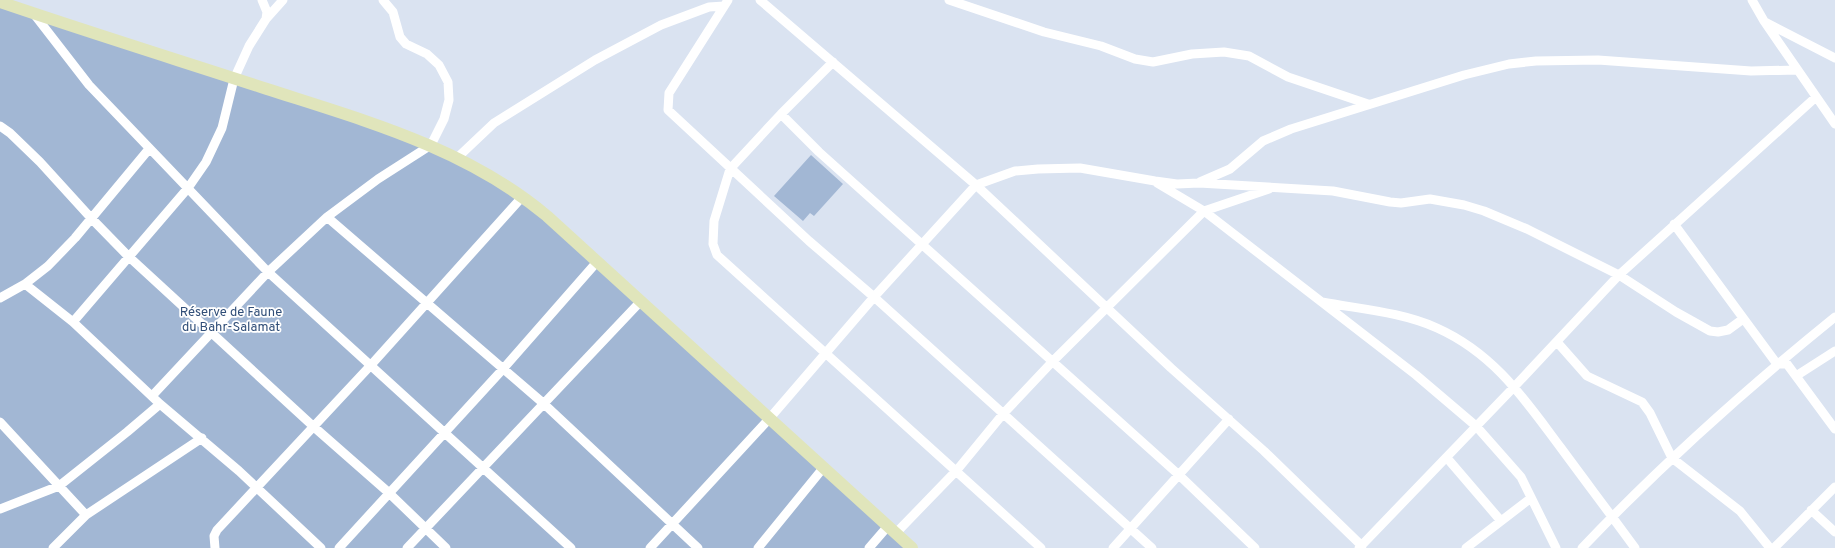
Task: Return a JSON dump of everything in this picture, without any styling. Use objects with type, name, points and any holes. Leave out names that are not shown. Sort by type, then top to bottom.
[{"type":"main road","points":[[0,2],[234,79],[362,119],[431,145],[494,177],[523,196],[596,263],[641,301],[912,548]]},
{"type":"street","points":[[262,0],[267,12],[266,19]]},
{"type":"street","points":[[73,322],[128,256],[188,188],[215,147],[222,128],[234,79],[249,46],[266,19],[283,0]]},
{"type":"street","points":[[152,396],[210,332],[268,272],[327,217],[354,196],[431,145],[444,119],[449,100],[448,82],[439,65],[427,54],[406,44],[400,37],[393,12],[383,0]]},
{"type":"street","points":[[760,0],[976,185],[1106,307],[1229,419],[1360,547],[1557,342],[1619,275],[1816,97]]},
{"type":"street","points":[[949,0],[1044,32],[1101,46],[1135,59],[1153,62],[1192,54],[1224,52],[1249,56],[1288,77],[1368,104]]},
{"type":"street","points":[[1752,0],[1764,21],[1835,124]]},
{"type":"street","points":[[457,158],[494,123],[595,60],[661,25],[709,7],[726,3]]},
{"type":"street","points":[[726,3],[668,93],[668,110],[810,242],[874,297],[1152,548]]},
{"type":"street","points":[[34,14],[89,85],[268,272],[571,548]]},
{"type":"street","points":[[1764,21],[1835,58]]},
{"type":"street","points":[[1199,183],[1230,168],[1263,141],[1276,135],[1368,104],[1464,75],[1509,64],[1536,61],[1598,60],[1751,71],[1797,70]]},
{"type":"street","points":[[833,62],[781,114],[730,169],[714,221],[713,244],[717,255],[957,470],[1041,548]]},
{"type":"street","points":[[781,114],[820,152],[1179,475],[1255,548]]},
{"type":"street","points":[[0,126],[10,133],[40,162],[128,256],[314,427],[388,492],[446,548]]},
{"type":"street","points":[[0,298],[25,284],[48,266],[70,244],[149,149]]},
{"type":"street","points":[[650,548],[769,418],[921,243],[976,185],[1015,171],[1038,168],[1080,168],[1155,182],[1177,184],[1199,183],[1333,191],[1390,202],[1401,203],[1430,199],[1464,205],[1484,211],[1527,228],[1619,275],[1676,312],[1710,331],[1718,332],[1728,330],[1744,319]]},
{"type":"street","points":[[1155,182],[1204,211],[1416,375],[1476,426],[1520,477],[1556,548]]},
{"type":"street","points":[[869,548],[892,530],[957,470],[1004,414],[1053,361],[1204,211],[1275,187]]},
{"type":"street","points":[[215,548],[214,536],[217,530],[371,366],[523,196]]},
{"type":"street","points":[[327,217],[543,403],[698,548]]},
{"type":"street","points":[[1674,224],[1776,364]]},
{"type":"street","points":[[338,548],[444,431],[503,369],[596,263]]},
{"type":"street","points":[[25,284],[73,322],[160,404],[202,438],[321,548]]},
{"type":"street","points":[[407,548],[482,467],[641,301]]},
{"type":"street","points":[[1319,301],[1404,318],[1435,327],[1473,348],[1498,369],[1515,386],[1636,548]]},
{"type":"street","points":[[1582,548],[1612,516],[1672,458],[1776,364],[1835,317]]},
{"type":"street","points":[[1557,342],[1586,376],[1642,402],[1650,413],[1672,458],[1740,511],[1770,548]]},
{"type":"street","points":[[1796,376],[1835,351]]},
{"type":"street","points":[[1776,364],[1787,364],[1835,429]]},
{"type":"street","points":[[0,509],[58,486],[160,404]]},
{"type":"street","points":[[1113,548],[1129,528],[1229,419]]},
{"type":"street","points":[[0,422],[86,516]]},
{"type":"street","points":[[53,548],[86,516],[202,438]]},
{"type":"street","points":[[1446,458],[1501,521]]},
{"type":"street","points":[[758,548],[824,467]]},
{"type":"street","points":[[1774,548],[1835,487]]},
{"type":"street","points":[[1466,548],[1531,498]]},
{"type":"street","points":[[1811,510],[1835,532]]},
{"type":"green space","name":"Réserve de Faune du Bahr-Salamat","points":[[0,2],[362,119],[500,180],[912,548],[0,548]]},
{"type":"green space","points":[[811,155],[843,184],[814,216],[810,213],[803,221],[774,196]]}]
